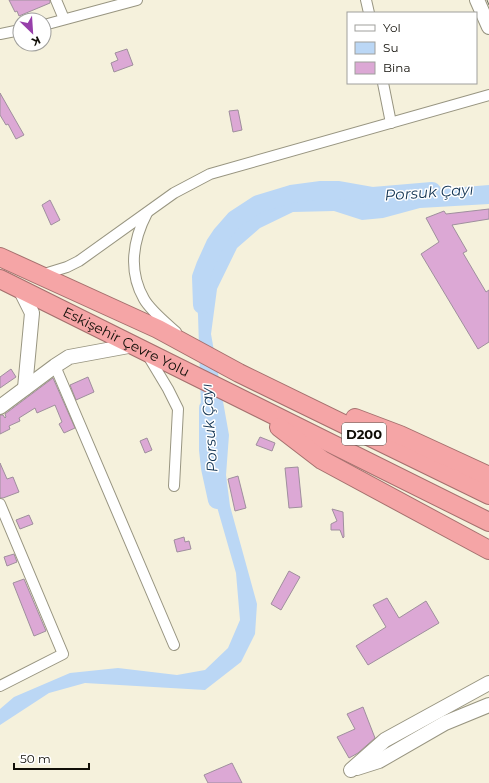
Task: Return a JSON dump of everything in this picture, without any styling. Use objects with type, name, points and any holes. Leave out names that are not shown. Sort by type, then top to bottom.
[{"type":"highway","name":"Eskişehir Çevre Yolu","points":[[0,258],[41,275],[158,329],[239,373],[489,495]]},
{"type":"highway","name":"Eskişehir Çevre Yolu","points":[[0,279],[489,522]]},
{"type":"highway","points":[[239,373],[400,435],[489,476]]},
{"type":"highway","points":[[247,402],[322,460],[489,550]]},
{"type":"street","points":[[56,0],[64,19]]},
{"type":"street","points":[[52,22],[137,0]]},
{"type":"street","points":[[366,0],[369,12]]},
{"type":"street","points":[[477,0],[489,27]]},
{"type":"street","points":[[0,34],[12,32]]},
{"type":"street","points":[[383,84],[391,123]]},
{"type":"street","points":[[41,275],[67,268],[79,261],[174,193],[210,174],[489,95]]},
{"type":"street","points":[[149,210],[140,227],[134,252],[134,267],[137,282],[144,299],[190,346]]},
{"type":"street","points":[[20,289],[32,313],[25,388]]},
{"type":"street","points":[[0,407],[69,357],[139,348],[168,388],[178,409],[174,486]]},
{"type":"street","points":[[55,366],[174,645]]},
{"type":"street","points":[[0,504],[63,654],[0,686]]},
{"type":"street","points":[[489,684],[385,740],[350,770],[379,761],[445,723],[489,705]]},
{"type":"water","points":[[489,185],[489,204],[420,208],[383,218],[362,220],[334,211],[293,212],[260,228],[237,248],[217,289],[211,334],[229,435],[226,475],[230,506],[257,604],[255,634],[241,662],[205,690],[85,683],[49,693],[0,725],[0,709],[14,697],[70,673],[118,668],[177,675],[205,670],[228,648],[240,620],[236,573],[211,486],[213,452],[201,408],[196,296],[208,262],[235,225],[255,207],[332,188],[378,203],[414,191]]},
{"type":"building","points":[[9,0],[50,0],[50,3],[29,12],[15,12]]},
{"type":"building","points":[[127,49],[133,65],[114,72],[111,63],[118,60],[115,53]]},
{"type":"building","points":[[0,93],[24,135],[16,139],[8,124],[6,125],[0,115]]},
{"type":"building","points":[[238,110],[242,130],[233,132],[229,111]]},
{"type":"building","points":[[50,200],[60,220],[51,225],[42,205]]},
{"type":"building","points":[[489,209],[489,219],[452,225],[467,251],[463,253],[486,292],[489,290],[489,342],[478,349],[421,254],[439,242],[426,218],[444,211],[446,214]]},
{"type":"building","points":[[11,369],[16,377],[0,388],[0,377]]},
{"type":"building","points":[[88,377],[94,392],[76,400],[70,385]]},
{"type":"building","points":[[53,378],[75,428],[64,433],[59,424],[62,422],[55,405],[37,413],[35,408],[19,418],[20,421],[9,426],[10,429],[0,434],[0,415],[3,415],[5,418],[5,414]]},
{"type":"building","points":[[260,437],[275,443],[272,451],[256,445]]},
{"type":"building","points":[[147,438],[152,450],[145,453],[140,441]]},
{"type":"building","points":[[0,463],[7,479],[13,477],[19,492],[3,498],[0,498]]},
{"type":"building","points":[[298,467],[302,507],[289,508],[285,468]]},
{"type":"building","points":[[238,476],[246,508],[235,511],[228,479]]},
{"type":"building","points":[[332,509],[343,512],[343,538],[340,530],[331,530],[331,524],[337,521]]},
{"type":"building","points":[[29,515],[33,524],[20,529],[16,520]]},
{"type":"building","points":[[184,537],[185,542],[189,541],[191,549],[177,552],[174,540]]},
{"type":"building","points":[[14,554],[17,562],[7,566],[4,557]]},
{"type":"building","points":[[289,571],[300,577],[281,610],[271,604]]},
{"type":"building","points":[[24,579],[46,631],[34,636],[13,583]]},
{"type":"building","points":[[387,598],[399,618],[426,601],[439,623],[368,665],[356,646],[386,627],[373,605]]},
{"type":"building","points":[[363,707],[375,738],[358,753],[349,758],[337,737],[355,729],[347,714]]},
{"type":"building","points":[[232,763],[242,783],[208,783],[204,775]]},
{"type":"waterway","name":"Porsuk Çayı","points":[[202,305],[201,277],[215,244],[235,219],[258,204],[291,194],[321,190],[339,190],[373,196],[432,191]]},
{"type":"waterway","name":"Porsuk Çayı","points":[[208,408],[208,450],[210,468],[217,500]]},
{"type":"tram line","points":[[487,0],[489,5]]}]
